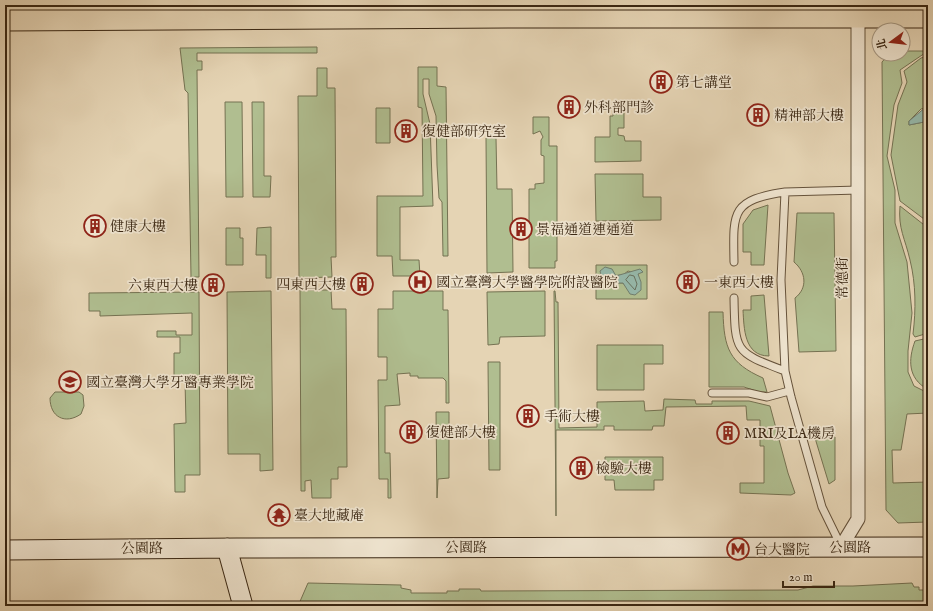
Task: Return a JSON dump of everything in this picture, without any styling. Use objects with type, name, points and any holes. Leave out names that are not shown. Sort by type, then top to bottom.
[{"type":"main road","points":[[5,20],[95,13],[508,11],[858,11],[928,17]]},
{"type":"street","name":"常德街","points":[[841,547],[858,520],[858,11]]},
{"type":"street","name":"公園路","points":[[5,550],[227,548],[928,547]]},
{"type":"street","points":[[227,548],[243,606]]},
{"type":"lane","points":[[734,262],[734,229],[738,212],[748,201],[764,195],[785,192],[859,190]]},
{"type":"lane","points":[[785,192],[782,280],[785,372],[789,391],[822,506],[841,547]]},
{"type":"lane","points":[[734,298],[734,329],[737,342],[743,352],[752,358],[785,372]]},
{"type":"lane","points":[[712,394],[749,393],[767,397],[789,391]]},
{"type":"green space","points":[[317,47],[317,53],[197,53],[197,61],[202,61],[202,70],[197,70],[199,277],[191,277],[188,93],[185,90],[180,48]]},
{"type":"green space","points":[[911,51],[928,51],[900,70],[902,83],[894,105],[887,156],[895,190],[895,223],[907,262],[912,313],[908,351],[908,372],[914,386],[928,393],[928,413],[907,414],[901,450],[892,450],[893,483],[928,482],[928,522],[898,523],[886,510],[882,62],[911,62]]},
{"type":"green space","points":[[928,56],[928,107],[921,109],[909,121],[909,125],[924,122],[928,124],[928,222],[900,201],[891,155],[898,105],[907,82],[904,71],[921,58]]},
{"type":"green space","points":[[418,67],[437,67],[437,86],[446,87],[448,256],[443,256],[442,202],[439,198],[436,116],[429,94],[429,79],[423,79],[423,94],[430,124],[433,206],[400,207],[400,260],[419,260],[420,276],[393,276],[392,256],[377,256],[377,196],[423,196],[422,108],[418,107]]},
{"type":"green space","points":[[317,68],[327,68],[327,88],[335,88],[336,257],[331,257],[332,277],[299,278],[298,96],[317,96]]},
{"type":"green space","points":[[225,102],[242,102],[243,197],[226,197]]},
{"type":"green space","points":[[252,102],[264,102],[264,176],[271,176],[270,197],[253,197]]},
{"type":"green space","points":[[376,108],[390,108],[390,143],[376,143]]},
{"type":"green space","points":[[613,111],[624,111],[624,128],[618,128],[618,135],[624,136],[625,141],[641,141],[641,161],[595,162],[595,137],[610,137],[610,116],[613,116]]},
{"type":"green space","points":[[533,117],[549,117],[549,146],[557,146],[557,261],[555,261],[555,268],[529,268],[529,189],[535,189],[535,184],[544,183],[544,156],[541,155],[541,140],[543,137],[540,131],[533,134]]},
{"type":"green space","points":[[486,138],[496,138],[497,189],[512,189],[513,272],[487,273]]},
{"type":"green space","points":[[595,174],[643,174],[643,197],[661,197],[661,220],[596,221]]},
{"type":"green space","points":[[768,205],[764,265],[751,265],[751,252],[743,252],[743,224],[753,210]]},
{"type":"green space","points":[[900,206],[928,228],[928,333],[915,337],[913,334],[915,306],[913,278],[910,260],[901,227]]},
{"type":"green space","points":[[797,213],[834,213],[836,351],[799,352],[795,298],[802,290],[804,280],[801,270],[794,262]]},
{"type":"green space","points":[[271,227],[271,278],[266,278],[266,255],[256,255],[257,228]]},
{"type":"green space","points":[[226,228],[240,228],[240,238],[243,238],[243,265],[226,265]]},
{"type":"green space","points":[[596,265],[647,265],[647,299],[596,299]],"holes":[[[628,271],[638,274],[639,280],[629,290],[623,283],[616,283],[610,286],[603,284],[602,276],[623,275]]]},
{"type":"green space","points":[[300,290],[331,290],[332,309],[346,309],[347,467],[338,467],[338,479],[331,479],[331,498],[312,498],[311,480],[305,481],[305,491],[301,491]]},
{"type":"green space","points":[[271,291],[273,470],[260,471],[260,454],[228,454],[227,292]]},
{"type":"green space","points":[[393,291],[443,291],[443,310],[448,310],[449,403],[446,403],[446,381],[443,378],[418,378],[418,376],[410,376],[410,373],[397,374],[400,405],[385,406],[385,453],[390,453],[391,498],[388,498],[388,479],[379,479],[378,380],[387,380],[387,357],[378,357],[378,309],[393,309]]},
{"type":"green space","points":[[545,291],[545,336],[500,337],[499,344],[488,345],[487,292]]},
{"type":"green space","points":[[554,291],[556,302],[558,302],[559,428],[597,427],[597,402],[644,401],[645,411],[663,410],[664,399],[695,400],[696,404],[712,404],[712,401],[749,401],[770,406],[788,473],[795,493],[791,495],[740,493],[740,483],[764,483],[764,446],[760,446],[760,420],[747,420],[746,406],[666,407],[664,426],[653,426],[652,430],[614,430],[614,426],[604,426],[604,430],[556,430],[556,516]]},
{"type":"green space","points":[[199,292],[200,475],[185,475],[185,492],[175,492],[174,424],[186,423],[185,381],[174,381],[174,353],[180,353],[180,337],[157,337],[157,331],[176,331],[176,335],[192,335],[192,313],[100,316],[100,311],[89,311],[89,293]]},
{"type":"green space","points":[[764,295],[769,356],[761,355],[750,346],[747,340],[744,325],[743,310],[751,310],[751,296]]},
{"type":"green space","points":[[709,312],[723,312],[725,335],[727,345],[731,353],[743,366],[763,378],[767,392],[759,392],[744,387],[709,387]]},
{"type":"green space","points":[[928,338],[927,389],[916,380],[913,374],[911,368],[911,355],[915,341]]},
{"type":"green space","points":[[597,345],[663,345],[663,364],[644,364],[644,390],[597,390]]},
{"type":"green space","points":[[488,362],[500,362],[500,470],[489,470]]},
{"type":"green space","points":[[55,392],[79,392],[83,395],[84,406],[81,414],[69,419],[64,419],[56,414],[51,405],[50,398]]},
{"type":"green space","points":[[436,412],[449,412],[449,478],[438,479],[437,498]]},
{"type":"green space","points":[[835,437],[835,480],[829,484],[815,438]]},
{"type":"green space","points":[[605,457],[663,457],[663,480],[654,480],[654,490],[615,490],[614,480],[605,480]]},
{"type":"green space","points":[[308,583],[401,585],[401,588],[411,590],[411,593],[447,593],[447,591],[459,591],[459,589],[480,589],[481,591],[798,590],[813,586],[853,586],[912,583],[914,587],[919,587],[919,590],[928,590],[928,606],[298,606]]},
{"type":"water","points":[[928,107],[928,124],[924,122],[909,125],[909,121]]},
{"type":"water","points":[[605,267],[612,269],[616,276],[640,269],[643,272],[638,274],[641,282],[641,290],[635,295],[630,294],[623,283],[616,283],[606,287],[603,284],[600,271]]},
{"type":"place","name":"第七講堂","points":[[661,82]]},
{"type":"place","name":"外科部門診","points":[[569,107]]},
{"type":"place","name":"精神部大樓","points":[[758,115]]},
{"type":"place","name":"復健部研究室","points":[[406,131]]},
{"type":"place","name":"健康大樓","points":[[95,226]]},
{"type":"place","name":"景福通道連通道","points":[[521,229]]},
{"type":"place","name":"國立臺灣大學醫學院附設醫院","points":[[420,282]]},
{"type":"place","name":"一東西大樓","points":[[688,282]]},
{"type":"place","name":"四東西大樓","points":[[362,284]]},
{"type":"place","name":"六東西大樓","points":[[213,285]]},
{"type":"place","name":"國立臺灣大學牙醫專業學院","points":[[70,382]]},
{"type":"place","name":"手術大樓","points":[[528,416]]},
{"type":"place","name":"復健部大樓","points":[[411,432]]},
{"type":"place","name":"MRI及LA機房","points":[[728,433]]},
{"type":"place","name":"檢驗大樓","points":[[581,468]]},
{"type":"place","name":"臺大地藏庵","points":[[279,515]]},
{"type":"place","name":"台大醫院","points":[[738,549]]}]
